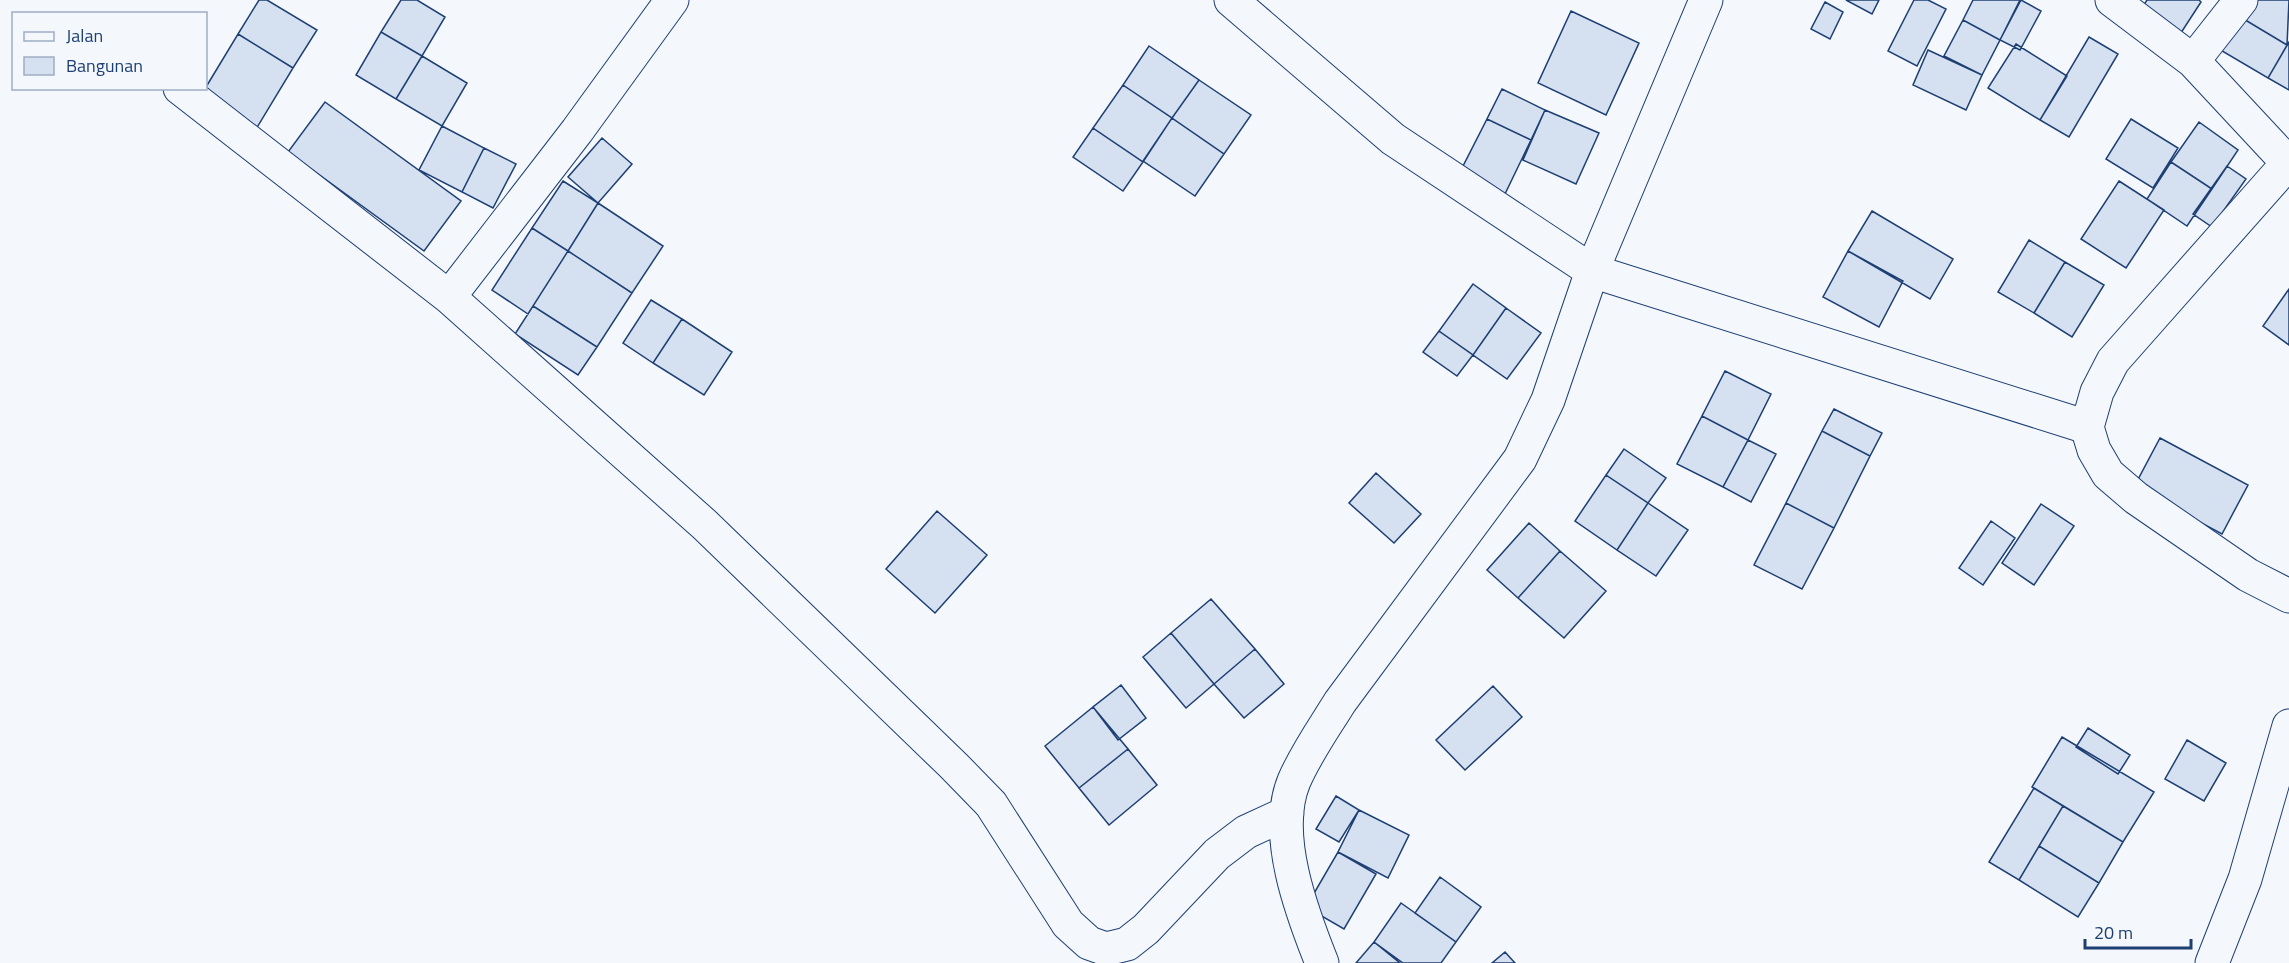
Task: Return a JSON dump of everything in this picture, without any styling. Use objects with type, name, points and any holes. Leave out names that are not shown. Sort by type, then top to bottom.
[{"type":"street","points":[[449,297],[577,130],[672,0]]},
{"type":"street","points":[[1232,0],[1393,139],[1592,271],[2087,427]]},
{"type":"street","points":[[1322,963],[1304,917],[1290,857],[1287,813],[1293,783],[1313,744],[1340,702],[1520,459],[1548,400],[1592,271],[1706,0]]},
{"type":"street","points":[[2112,0],[2193,61],[2289,163],[2113,361],[2097,392],[2087,427],[2094,450],[2108,474],[2136,498],[2248,574],[2289,596]]},
{"type":"street","points":[[2193,61],[2241,0]]},
{"type":"street","points":[[183,90],[449,297],[705,525],[991,804],[1068,924],[1089,943],[1106,950],[1126,944],[1146,928],[1218,854],[1246,832],[1287,813]]},
{"type":"street","points":[[2212,963],[2245,879],[2289,726]]},
{"type":"building","points":[[259,0],[267,0],[317,30],[293,68],[238,34]]},
{"type":"building","points":[[401,0],[417,0],[445,17],[422,56],[381,32]]},
{"type":"building","points":[[1846,0],[1879,0],[1872,14]]},
{"type":"building","points":[[1914,0],[1928,0],[1946,9],[1917,66],[1888,51]]},
{"type":"building","points":[[1973,0],[2020,0],[2000,40],[1963,20]]},
{"type":"building","points":[[2021,0],[2041,11],[2020,50],[2000,40]]},
{"type":"building","points":[[2147,0],[2199,0],[2201,2],[2177,39],[2138,14]]},
{"type":"building","points":[[2246,0],[2289,0],[2287,45],[2237,15]]},
{"type":"building","points":[[1825,2],[1843,12],[1830,39],[1811,29]]},
{"type":"building","points":[[1571,11],[1639,43],[1606,115],[1538,83]]},
{"type":"building","points":[[2237,15],[2287,45],[2268,78],[2217,48]]},
{"type":"building","points":[[1963,20],[2000,40],[1982,75],[1944,56]]},
{"type":"building","points":[[381,32],[422,56],[396,99],[356,75]]},
{"type":"building","points":[[238,34],[293,68],[253,134],[207,88]]},
{"type":"building","points":[[2089,37],[2118,54],[2069,137],[2040,120]]},
{"type":"building","points":[[2289,42],[2289,90],[2268,78]]},
{"type":"building","points":[[2016,44],[2067,76],[2040,120],[1988,88]]},
{"type":"building","points":[[1149,46],[1199,80],[1172,118],[1123,85]]},
{"type":"building","points":[[1928,50],[1982,75],[1966,110],[1913,85]]},
{"type":"building","points":[[422,56],[467,83],[442,126],[396,99]]},
{"type":"building","points":[[1199,80],[1251,115],[1224,154],[1172,118]]},
{"type":"building","points":[[1123,85],[1172,118],[1143,162],[1093,128]]},
{"type":"building","points":[[1502,89],[1545,110],[1531,140],[1487,119]]},
{"type":"building","points":[[325,102],[461,201],[424,251],[288,152]]},
{"type":"building","points":[[1545,110],[1599,133],[1576,184],[1523,160]]},
{"type":"building","points":[[1172,118],[1224,154],[1195,196],[1143,161]]},
{"type":"building","points":[[1487,119],[1531,140],[1504,196],[1459,174]]},
{"type":"building","points":[[2131,119],[2178,148],[2153,188],[2106,159]]},
{"type":"building","points":[[2199,122],[2238,150],[2212,189],[2171,162]]},
{"type":"building","points":[[442,126],[484,148],[462,192],[419,170]]},
{"type":"building","points":[[1093,128],[1143,162],[1123,191],[1073,157]]},
{"type":"building","points":[[602,138],[632,164],[598,203],[568,177]]},
{"type":"building","points":[[484,148],[516,164],[493,208],[462,192]]},
{"type":"building","points":[[2171,162],[2212,189],[2187,226],[2147,199]]},
{"type":"building","points":[[2227,166],[2246,179],[2212,227],[2193,214]]},
{"type":"building","points":[[563,181],[598,203],[568,251],[532,228]]},
{"type":"building","points":[[2119,181],[2164,210],[2126,268],[2081,239]]},
{"type":"building","points":[[598,203],[663,246],[632,293],[568,251]]},
{"type":"building","points":[[1872,211],[1953,259],[1930,299],[1848,251]]},
{"type":"building","points":[[532,228],[568,251],[528,314],[492,290]]},
{"type":"building","points":[[2029,240],[2065,262],[2034,313],[1998,292]]},
{"type":"building","points":[[568,251],[632,293],[597,347],[533,306]]},
{"type":"building","points":[[1848,251],[1903,281],[1879,327],[1823,297]]},
{"type":"building","points":[[2065,262],[2104,285],[2072,337],[2034,313]]},
{"type":"building","points":[[1473,284],[1506,308],[1473,355],[1439,331]]},
{"type":"building","points":[[2289,289],[2289,345],[2263,326]]},
{"type":"building","points":[[651,300],[682,319],[653,363],[623,343]]},
{"type":"building","points":[[533,306],[597,347],[578,375],[515,334]]},
{"type":"building","points":[[1506,308],[1541,333],[1507,379],[1473,355]]},
{"type":"building","points":[[682,319],[732,352],[704,395],[653,363]]},
{"type":"building","points":[[1439,331],[1473,355],[1457,376],[1423,352]]},
{"type":"building","points":[[1725,371],[1771,394],[1748,440],[1702,416]]},
{"type":"building","points":[[1834,409],[1882,433],[1870,456],[1822,431]]},
{"type":"building","points":[[1702,416],[1748,440],[1723,487],[1677,464]]},
{"type":"building","points":[[1822,431],[1870,456],[1834,528],[1786,503]]},
{"type":"building","points":[[2160,438],[2248,485],[2222,534],[2134,487]]},
{"type":"building","points":[[1748,440],[1776,454],[1751,502],[1723,487]]},
{"type":"building","points":[[1624,449],[1666,478],[1648,503],[1606,475]]},
{"type":"building","points":[[1376,473],[1421,514],[1394,543],[1349,503]]},
{"type":"building","points":[[1606,475],[1648,503],[1617,550],[1575,521]]},
{"type":"building","points":[[1648,503],[1688,530],[1656,576],[1617,550]]},
{"type":"building","points":[[1786,503],[1834,528],[1802,589],[1754,565]]},
{"type":"building","points":[[2041,504],[2074,526],[2034,585],[2002,563]]},
{"type":"building","points":[[937,511],[987,555],[935,613],[886,569]]},
{"type":"building","points":[[1991,521],[2015,538],[1983,585],[1959,568]]},
{"type":"building","points":[[1529,523],[1560,551],[1518,598],[1487,570]]},
{"type":"building","points":[[1560,551],[1606,591],[1564,638],[1518,598]]},
{"type":"building","points":[[1211,599],[1255,649],[1214,684],[1171,633]]},
{"type":"building","points":[[1171,633],[1214,684],[1186,708],[1143,657]]},
{"type":"building","points":[[1255,649],[1284,684],[1244,718],[1214,684]]},
{"type":"building","points":[[1121,685],[1146,718],[1118,740],[1093,707]]},
{"type":"building","points":[[1493,686],[1522,717],[1465,770],[1436,740]]},
{"type":"building","points":[[1093,707],[1128,749],[1079,788],[1045,746]]},
{"type":"building","points":[[2088,728],[2130,755],[2118,774],[2076,747]]},
{"type":"building","points":[[2062,737],[2154,792],[2123,842],[2032,787]]},
{"type":"building","points":[[2187,740],[2226,763],[2204,801],[2165,779]]},
{"type":"building","points":[[1128,749],[1157,785],[1109,825],[1079,788]]},
{"type":"building","points":[[2034,788],[2063,806],[2019,880],[1989,862]]},
{"type":"building","points":[[1336,796],[1359,810],[1339,842],[1316,829]]},
{"type":"building","points":[[2063,806],[2123,842],[2099,883],[2039,846]]},
{"type":"building","points":[[1359,810],[1409,835],[1388,878],[1338,852]]},
{"type":"building","points":[[2039,846],[2099,883],[2078,917],[2019,880]]},
{"type":"building","points":[[1338,852],[1376,874],[1344,929],[1306,907]]},
{"type":"building","points":[[1440,877],[1481,907],[1456,942],[1415,913]]},
{"type":"building","points":[[1401,903],[1456,942],[1441,963],[1403,963],[1374,942]]},
{"type":"building","points":[[1374,942],[1400,963],[1356,963]]},
{"type":"building","points":[[1505,952],[1515,963],[1492,963]]}]
